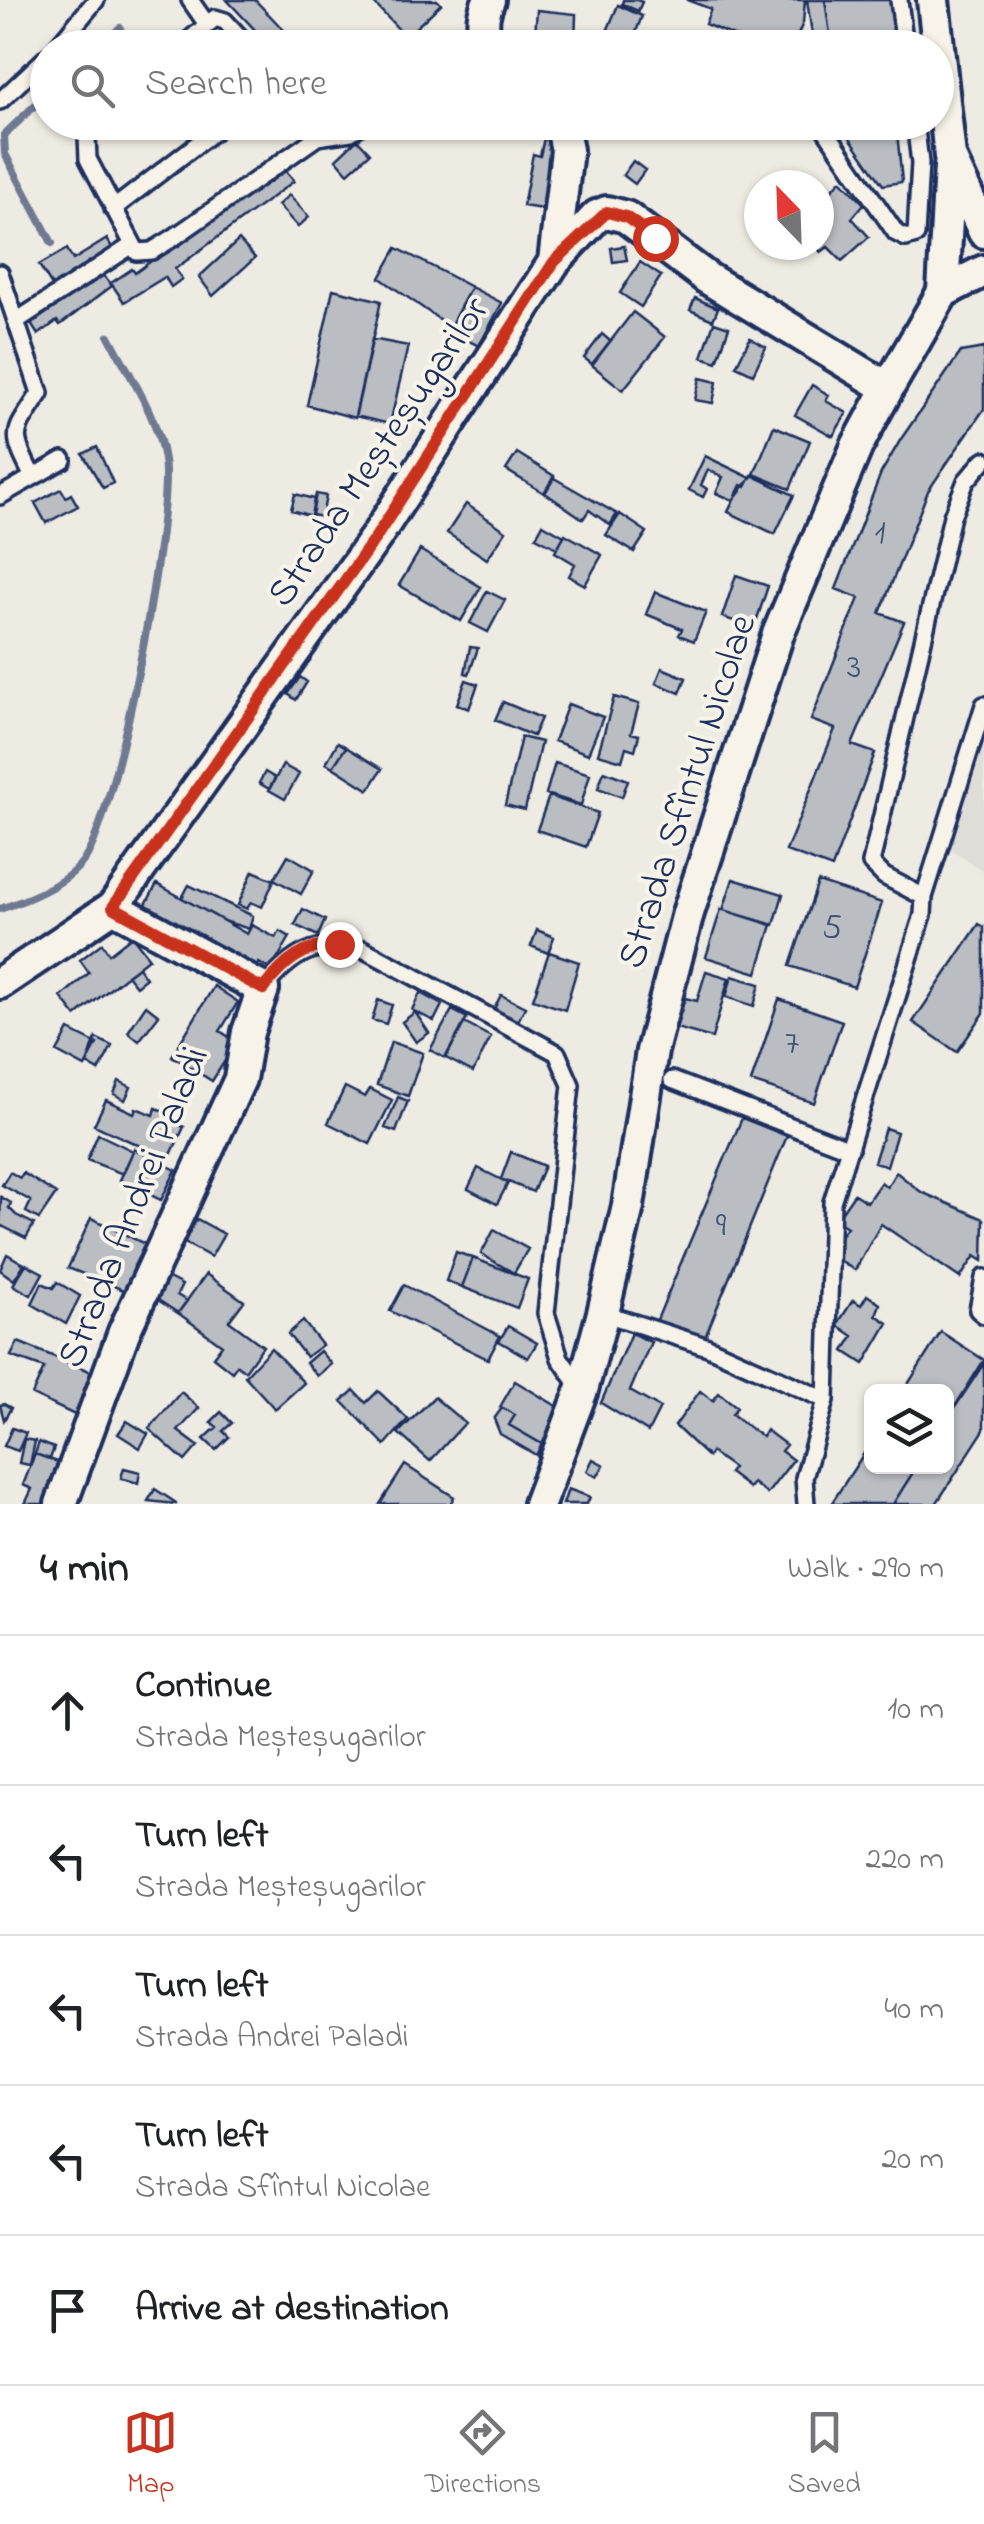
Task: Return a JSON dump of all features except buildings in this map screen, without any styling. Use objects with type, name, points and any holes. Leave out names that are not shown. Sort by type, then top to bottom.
[{"type":"street","points":[[483,30],[482,16],[489,0]]},
{"type":"street","points":[[934,0],[937,30]]},
{"type":"street","points":[[554,262],[564,140]]},
{"type":"street","points":[[943,292],[948,140]]},
{"type":"street","points":[[950,157],[984,232]]},
{"type":"street","name":"Strada Meșteșugarilor","points":[[0,982],[113,907],[376,537],[554,262],[598,216],[616,213],[707,278],[888,388]]},
{"type":"street","points":[[943,292],[984,271]]},
{"type":"street","name":"Strada Sfîntul Nicolae","points":[[538,1504],[582,1390],[628,1206],[652,1052],[723,799],[778,634],[857,446],[943,292]]},
{"type":"street","points":[[113,907],[263,989]]},
{"type":"street","name":"Strada Andrei Paladi","points":[[61,1504],[124,1332],[240,1079],[248,1032],[263,989]]},
{"type":"lane","points":[[71,30],[96,0]]},
{"type":"lane","points":[[190,0],[206,23]]},
{"type":"lane","points":[[900,0],[904,30]]},
{"type":"lane","points":[[199,30],[221,18],[233,30]]},
{"type":"lane","points":[[0,101],[30,73]]},
{"type":"lane","points":[[88,140],[88,158],[137,252],[152,252],[313,140]]},
{"type":"lane","points":[[113,209],[203,140]]},
{"type":"lane","points":[[832,140],[896,233],[906,238],[916,235],[920,218],[916,140]]},
{"type":"lane","points":[[18,320],[131,246]]},
{"type":"lane","points":[[0,274],[40,393],[19,420],[17,433],[18,448],[33,477]]},
{"type":"lane","points":[[0,496],[62,460]]},
{"type":"lane","points":[[924,897],[884,876],[871,864],[952,516],[966,481],[984,460]]},
{"type":"lane","points":[[806,1504],[804,1478],[826,1400],[832,1202],[984,705]]},
{"type":"lane","points":[[263,989],[287,961],[308,949],[339,944],[362,949],[557,1053],[571,1085],[546,1313],[560,1358],[582,1390]]},
{"type":"lane","points":[[672,1080],[850,1149]]},
{"type":"lane","points":[[984,1278],[978,1310],[984,1315]]},
{"type":"lane","points":[[603,1313],[708,1347],[826,1400]]},
{"type":"shaded area","points":[[984,729],[984,872],[946,847]]},
{"type":"waterway","points":[[30,110],[4,135],[5,154],[52,243]]},
{"type":"waterway","points":[[0,909],[57,884],[84,860],[112,786],[140,664],[160,540],[164,460],[149,412],[109,336]]},
{"type":"route","points":[[339,944],[319,946],[294,956],[263,989],[113,907],[376,537],[554,262],[598,216],[607,212],[626,217],[655,238]]}]
